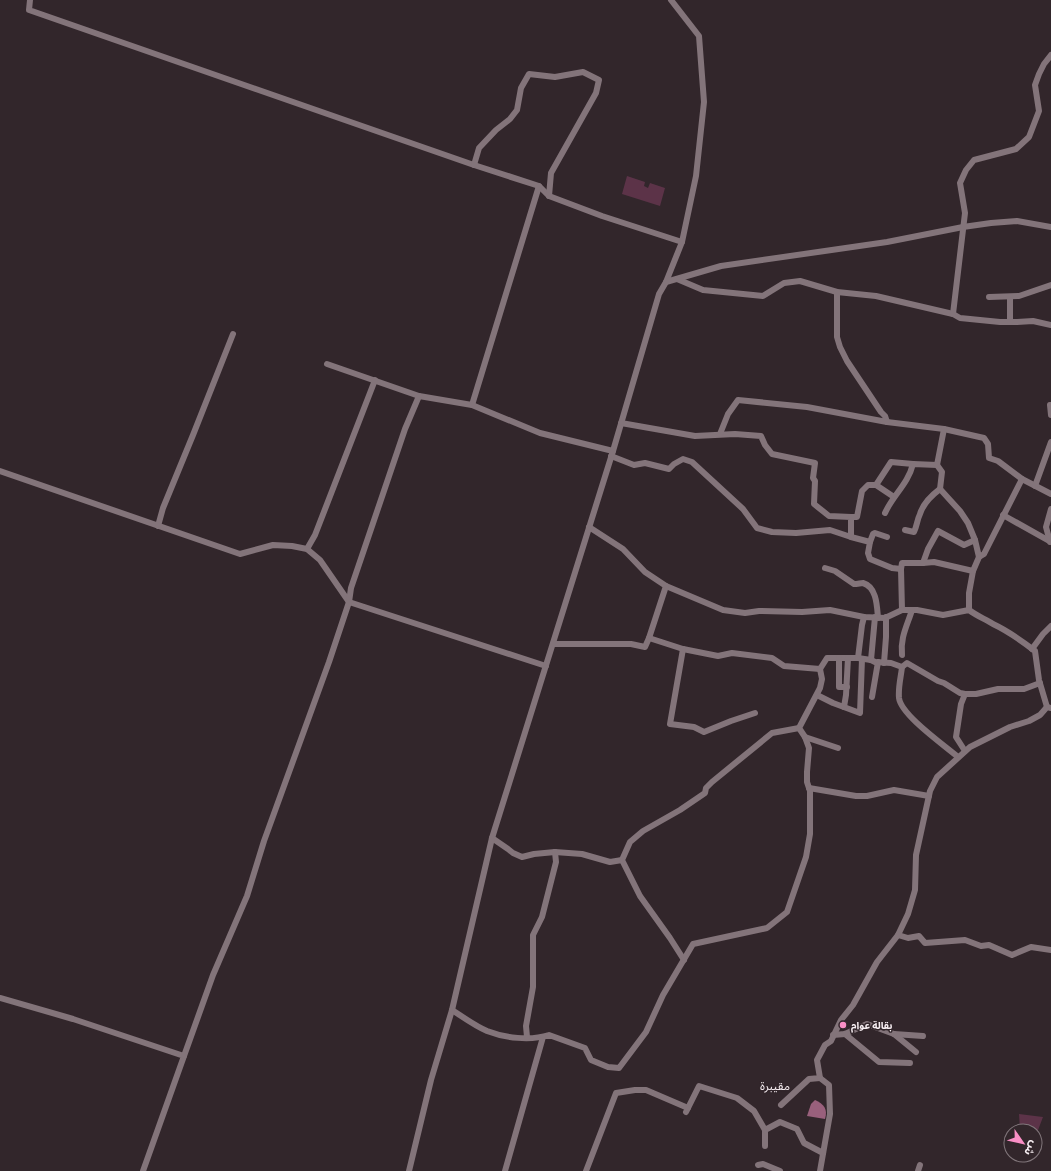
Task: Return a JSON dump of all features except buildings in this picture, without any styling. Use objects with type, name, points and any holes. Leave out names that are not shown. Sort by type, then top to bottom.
[{"type":"street","points":[[30,0],[29,10],[474,165],[539,186],[549,196],[602,216],[682,242]]},
{"type":"street","points":[[411,1170],[431,1080],[452,1010],[492,838],[612,454],[659,294],[666,282],[682,242],[696,176],[704,102],[699,36],[672,0]]},
{"type":"street","points":[[953,314],[965,213],[960,183],[966,170],[974,160],[1016,148],[1029,137],[1039,111],[1036,85],[1044,64],[1051,55]]},
{"type":"street","points":[[474,165],[479,148],[496,130],[510,119],[517,110],[521,88],[529,74],[555,77],[583,72],[599,80],[596,93],[551,173],[549,196]]},
{"type":"street","points":[[472,406],[539,186]]},
{"type":"street","points":[[666,282],[721,266],[887,242],[963,227],[1017,221],[1051,227]]},
{"type":"street","points":[[677,279],[703,290],[764,296],[784,283],[800,281],[837,292],[876,296],[953,314],[960,318],[1010,322],[1034,321],[1051,324]]},
{"type":"street","points":[[989,297],[1019,296],[1051,285]]},
{"type":"street","points":[[837,292],[837,337],[840,347],[847,361],[885,416],[887,422]]},
{"type":"street","points":[[1010,297],[1010,322]]},
{"type":"street","points":[[158,526],[163,508],[233,334]]},
{"type":"street","points":[[327,364],[419,396],[472,406],[540,433],[612,454],[634,465],[645,463],[669,469],[683,459],[692,462],[743,509],[757,528],[772,532],[796,533],[830,530],[870,542]]},
{"type":"street","points":[[307,549],[318,527],[375,380]]},
{"type":"street","points":[[143,1171],[213,975],[247,896],[264,841],[350,602],[351,588],[387,478],[419,396]]},
{"type":"street","points":[[720,434],[728,414],[738,400],[807,407],[887,422],[944,429],[984,438],[988,444],[989,458],[998,461],[1022,480],[1051,494]]},
{"type":"street","points":[[1050,405],[1051,415]]},
{"type":"street","points":[[621,423],[695,436],[720,434],[761,436],[765,445],[772,454],[815,463],[813,478],[815,481],[814,504],[829,516],[857,517],[862,491],[868,485],[876,485],[894,497]]},
{"type":"street","points":[[905,530],[914,532],[920,513],[927,502],[940,489],[942,472],[937,465],[944,429]]},
{"type":"street","points":[[1035,486],[1051,442]]},
{"type":"street","points":[[876,485],[891,462],[937,465]]},
{"type":"street","points":[[885,513],[891,501],[909,477],[913,464]]},
{"type":"street","points":[[0,471],[240,554],[273,545],[292,546],[307,549],[320,560],[350,602],[546,666]]},
{"type":"street","points":[[969,610],[968,593],[973,571],[979,557],[984,554],[1022,480]]},
{"type":"street","points":[[940,489],[960,511],[968,523],[975,540],[979,557]]},
{"type":"street","points":[[1051,509],[1046,527],[1051,542]]},
{"type":"street","points":[[1004,515],[1051,542]]},
{"type":"street","points":[[851,517],[851,537]]},
{"type":"street","points":[[589,527],[623,549],[644,572],[666,586],[722,610],[745,612],[802,612],[830,610],[876,618],[886,617],[902,610],[912,610],[943,615],[969,610],[980,618],[999,627],[1035,651],[1040,682],[1049,708],[1040,715],[989,736],[965,751],[937,777],[929,796],[916,855],[915,890],[908,914],[898,935],[877,962],[853,1005],[841,1020],[831,1041],[825,1045],[817,1060],[820,1078],[829,1085],[830,1114],[820,1171]]},
{"type":"street","points":[[923,563],[928,549],[938,531],[964,545],[975,540]]},
{"type":"street","points":[[887,538],[875,533],[873,534],[868,553],[870,559],[892,568],[901,569]]},
{"type":"street","points":[[902,610],[902,562],[934,562],[973,571]]},
{"type":"street","points":[[825,568],[836,571],[854,584],[862,583],[873,592],[877,606],[871,660]]},
{"type":"street","points":[[553,644],[631,644],[645,647],[666,586]]},
{"type":"street","points":[[902,655],[902,638],[912,610]]},
{"type":"street","points":[[817,694],[860,713],[860,658],[862,625],[864,617]]},
{"type":"street","points":[[872,697],[886,637],[886,617]]},
{"type":"street","points":[[1032,649],[1051,626]]},
{"type":"street","points":[[649,638],[683,649],[718,656],[732,653],[762,656],[772,658],[784,666],[820,669]]},
{"type":"street","points":[[683,649],[670,724],[694,728],[704,732],[756,713]]},
{"type":"street","points":[[799,728],[820,688],[822,679],[820,669],[827,658],[860,658],[902,667]]},
{"type":"street","points":[[839,658],[839,687],[847,687]]},
{"type":"street","points":[[844,707],[847,687],[848,658]]},
{"type":"street","points":[[958,757],[906,712],[899,699],[899,685],[902,667],[907,663],[938,681],[965,694],[976,694],[998,689],[1024,689],[1040,682]]},
{"type":"street","points":[[965,694],[961,704],[956,737],[965,751]]},
{"type":"street","points":[[452,1010],[487,1031],[516,1038],[543,1037],[549,1035],[584,1048],[591,1060],[608,1068],[619,1068],[646,1032],[663,995],[693,944],[767,928],[787,912],[806,857],[810,834],[809,788],[807,782],[809,748],[805,737],[799,728]]},
{"type":"street","points":[[622,860],[630,842],[643,831],[680,810],[705,793],[706,788],[712,782],[772,733],[799,728]]},
{"type":"street","points":[[805,737],[838,748]]},
{"type":"street","points":[[809,788],[856,796],[867,796],[894,790],[929,796]]},
{"type":"street","points":[[492,838],[513,853],[522,857],[555,852],[582,854],[610,862],[622,860]]},
{"type":"street","points":[[527,1037],[526,1026],[533,987],[533,935],[542,917],[556,862],[555,852]]},
{"type":"street","points":[[622,860],[640,896],[684,960]]},
{"type":"street","points":[[898,935],[908,938],[919,936],[925,943],[965,940],[981,946],[989,945],[1012,955],[1031,947],[1051,950]]},
{"type":"street","points":[[0,998],[73,1019],[184,1056]]},
{"type":"street","points":[[833,1035],[845,1034],[867,1024],[894,1034],[923,1036]]},
{"type":"street","points":[[845,1034],[879,1062],[910,1063]]},
{"type":"street","points":[[894,1034],[916,1052]]},
{"type":"street","points":[[505,1171],[543,1037]]},
{"type":"street","points":[[781,1105],[809,1079],[820,1078]]},
{"type":"street","points":[[586,1171],[616,1093],[636,1090],[646,1090],[687,1110],[700,1086],[723,1095],[737,1098],[754,1111],[765,1130],[765,1146]]},
{"type":"street","points":[[765,1130],[780,1122],[797,1128],[804,1143],[823,1153]]},
{"type":"street","points":[[758,1164],[763,1164],[780,1171]]},
{"type":"shaded area","points":[[627,176],[645,182],[644,186],[648,188],[650,183],[665,188],[660,206],[622,194]]},
{"type":"shaded area","points":[[815,1100],[821,1103],[826,1110],[825,1119],[807,1116],[811,1104]]},
{"type":"shaded area","points":[[1019,1114],[1043,1117],[1041,1123],[1020,1123]]},
{"type":"place","name":"بقالة عوام","points":[[843,1025]]},
{"type":"district","name":"مقيبرة","points":[[775,1086]]}]
